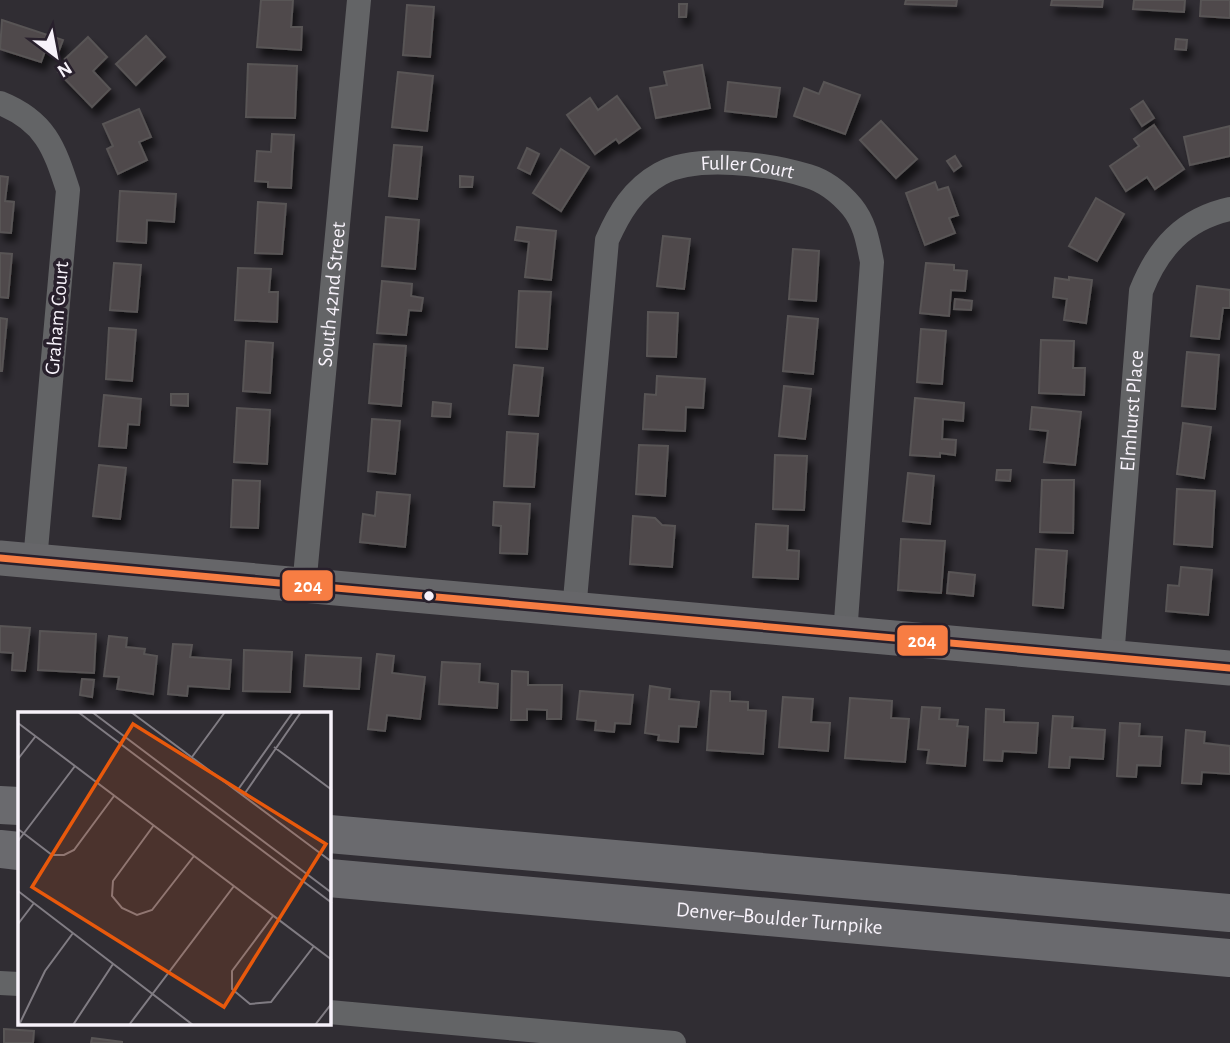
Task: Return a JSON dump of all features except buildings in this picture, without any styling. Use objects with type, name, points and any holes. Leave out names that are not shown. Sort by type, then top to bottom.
[{"type":"highway","points":[[0,805],[18,806]]},
{"type":"highway","points":[[331,834],[1230,913]]},
{"type":"highway","points":[[0,849],[18,851]]},
{"type":"highway","name":"Denver–Boulder Turnpike","points":[[331,878],[1230,958]]},
{"type":"street","name":"South 42nd Street","points":[[304,587],[359,0]]},
{"type":"street","name":"Graham Court","points":[[0,103],[13,108],[38,127],[54,149],[68,190],[36,561]]},
{"type":"street","name":"Fuller Court","points":[[573,611],[607,240],[619,213],[634,194],[661,174],[693,163],[753,165],[810,176],[833,189],[852,207],[865,230],[872,262],[845,635]]},
{"type":"street","name":"Elmhurst Place","points":[[1112,658],[1141,291],[1151,266],[1172,239],[1195,222],[1230,209]]},
{"type":"street","points":[[0,558],[1230,668]]},
{"type":"street","points":[[0,982],[18,984]]},
{"type":"street","points":[[331,1012],[519,1036],[674,1043]]},
{"type":"transit line","name":"204","points":[[0,558],[1230,668]]}]
